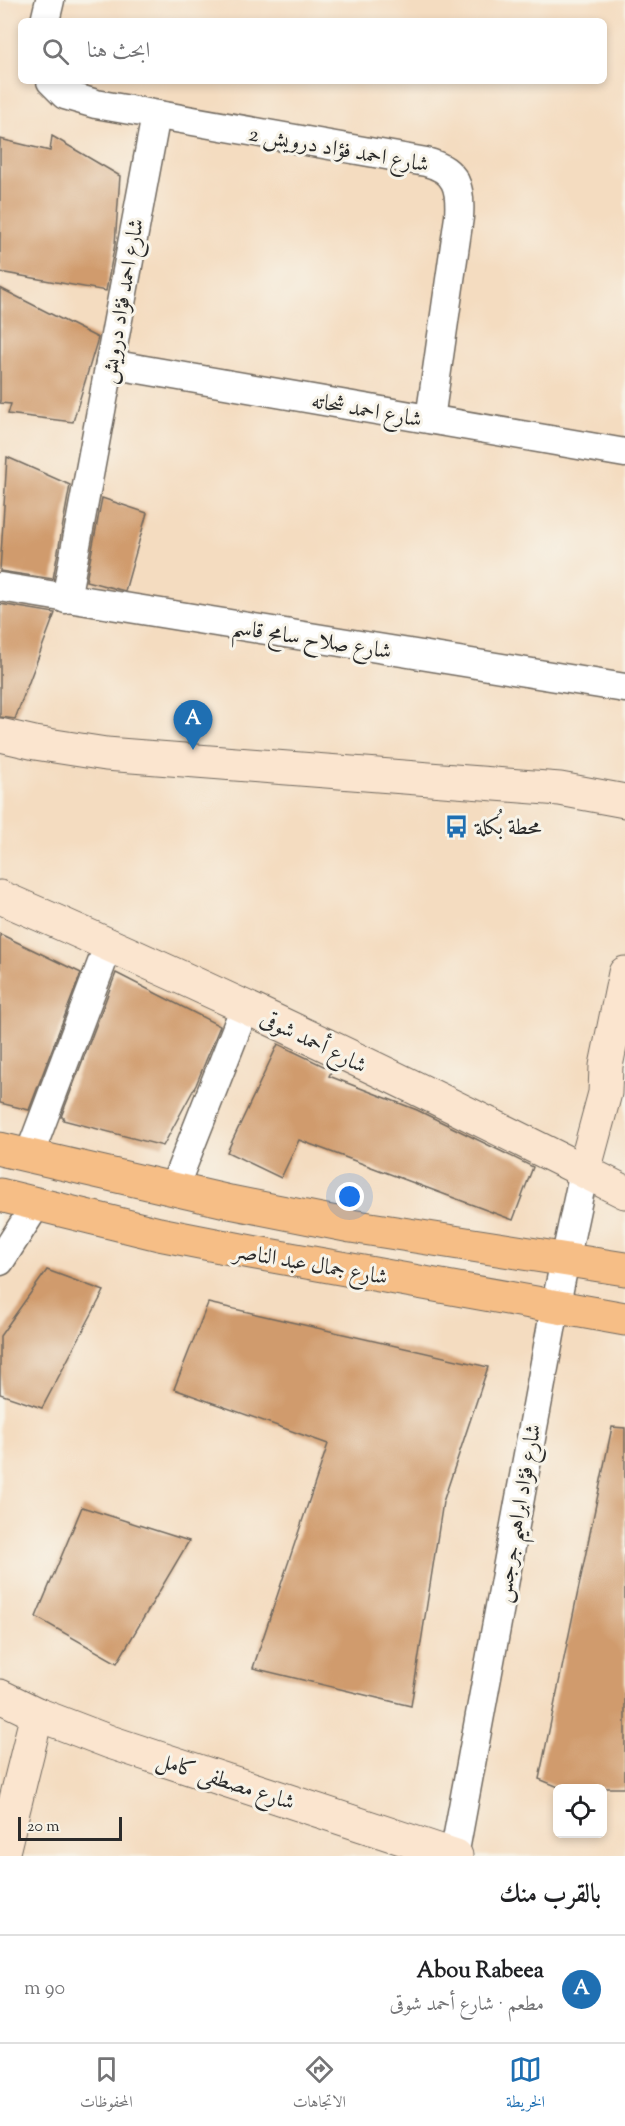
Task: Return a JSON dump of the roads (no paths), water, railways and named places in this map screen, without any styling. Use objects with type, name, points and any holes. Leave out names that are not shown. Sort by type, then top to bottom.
[{"type":"main road","name":"شارع جمال عبد الناصر","points":[[15,1152],[173,1190],[351,1226],[625,1269]]},
{"type":"main road","name":"شارع جمال عبد الناصر","points":[[0,1195],[159,1234],[625,1319]]},
{"type":"street","points":[[46,18],[50,0]]},
{"type":"street","points":[[54,84],[65,95],[80,100],[156,115]]},
{"type":"street","name":"شارع احمد فؤاد درويش","points":[[66,598],[156,115]]},
{"type":"street","name":"شارع احمد فؤاد درويش 2","points":[[156,115],[426,162],[438,165],[448,172],[455,181],[459,193],[459,217],[430,420]]},
{"type":"street","name":"شارع احمد شحاته","points":[[110,364],[625,453]]},
{"type":"street","name":"شارع صلاح سامح قاسم","points":[[0,587],[625,687]]},
{"type":"street","points":[[0,735],[106,754],[560,789],[625,801]]},
{"type":"street","name":"شارع أحمد شوقى","points":[[0,897],[109,944],[244,1007],[625,1192]]},
{"type":"street","points":[[15,1152],[109,944]]},
{"type":"street","points":[[584,1171],[604,1093],[606,1066],[617,1051],[625,973]]},
{"type":"street","points":[[173,1190],[244,1007]]},
{"type":"street","name":"شارع فؤاد ابراهيم جرجس","points":[[455,1856],[555,1308],[584,1171]]},
{"type":"street","points":[[0,1261],[36,1204]]},
{"type":"street","name":"شارع مصطفى كامل","points":[[0,1696],[37,1714],[110,1742],[455,1856]]},
{"type":"street","points":[[2,1856],[37,1714]]},
{"type":"place","name":"Abou Rabeea","points":[[193,750]]},
{"type":"place","name":"محطة بُكلة","points":[[457,826]]}]
